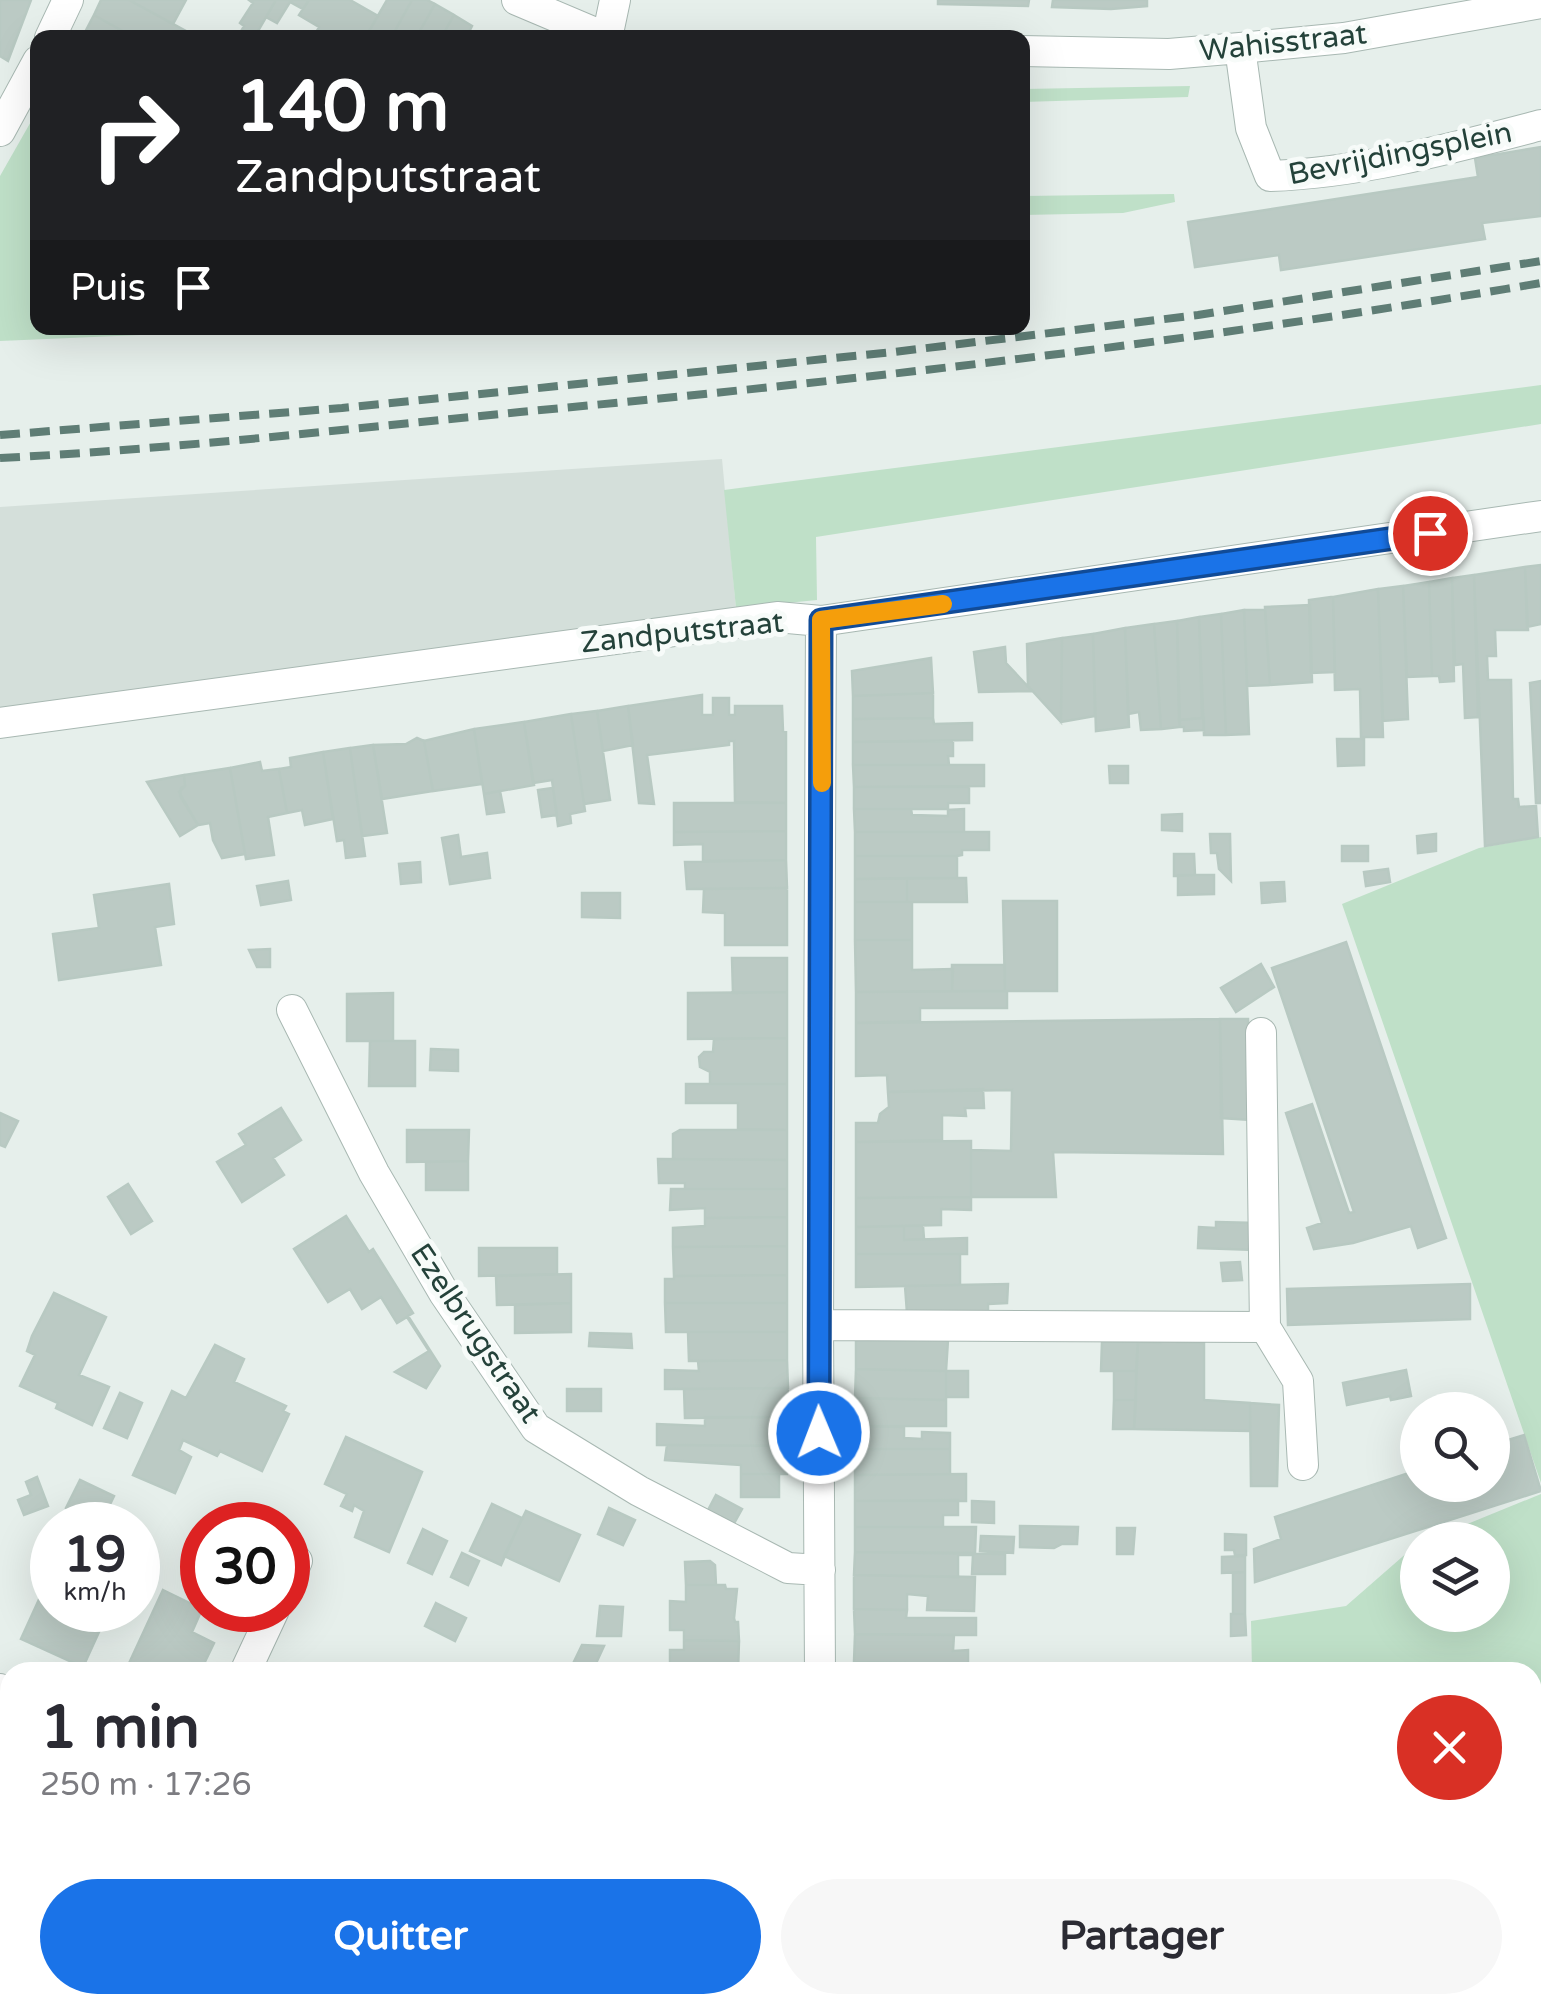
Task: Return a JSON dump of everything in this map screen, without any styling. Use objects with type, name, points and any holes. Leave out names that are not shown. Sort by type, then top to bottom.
[{"type":"street","points":[[54,30],[68,0]]},
{"type":"street","points":[[517,0],[588,30]]},
{"type":"street","points":[[609,30],[615,0]]},
{"type":"street","name":"Wahisstraat","points":[[1030,51],[1169,54],[1240,48],[1344,38],[1541,3]]},
{"type":"street","name":"Bevrijdingsplein","points":[[1240,48],[1252,128],[1270,176],[1314,175],[1541,125]]},
{"type":"street","points":[[0,131],[30,76]]},
{"type":"street","name":"Zandputstraat","points":[[0,723],[778,617],[821,620],[1541,516]]},
{"type":"street","points":[[820,1662],[821,620]]},
{"type":"street","name":"Ezelbrugstraat","points":[[292,1010],[374,1173],[444,1293],[536,1428],[639,1491],[788,1568],[820,1570]]},
{"type":"street","points":[[1261,1033],[1264,1327],[1298,1381],[1303,1464]]},
{"type":"street","points":[[818,1326],[1264,1327]]},
{"type":"street","points":[[251,1662],[264,1632]]},
{"type":"shaded area","points":[[722,459],[736,608],[0,711],[0,507]]},
{"type":"green space","points":[[1190,86],[1188,97],[1030,102],[1030,89]]},
{"type":"green space","points":[[30,123],[30,335],[140,335],[0,341],[0,176]]},
{"type":"green space","points":[[1174,194],[1175,202],[1123,213],[1030,215],[1030,196]]},
{"type":"green space","points":[[1541,385],[1541,424],[816,537],[817,600],[736,608],[724,490]]},
{"type":"green space","points":[[1541,837],[1541,1483],[1342,904],[1479,848]]},
{"type":"green space","points":[[1541,1494],[1541,1662],[1252,1662],[1251,1621],[1346,1606],[1400,1559],[1400,1632],[1510,1632],[1510,1522],[1472,1522]]},
{"type":"building","points":[[0,0],[31,0],[8,61],[0,56]]},
{"type":"building","points":[[101,0],[129,0],[184,30],[121,30],[94,15]]},
{"type":"building","points":[[129,0],[186,0],[173,24]]},
{"type":"building","points":[[249,0],[276,0],[259,30],[242,30],[244,26],[240,23],[253,3]]},
{"type":"building","points":[[276,0],[309,0],[303,9],[290,2],[277,23],[266,17]]},
{"type":"building","points":[[309,0],[350,0],[378,16],[370,30],[317,30],[319,27],[299,15]]},
{"type":"building","points":[[387,0],[412,0],[395,30],[370,30]]},
{"type":"building","points":[[412,0],[435,4],[420,30],[395,30]]},
{"type":"building","points":[[938,0],[1029,0],[1028,6],[938,4]]},
{"type":"building","points":[[1053,0],[1147,0],[1147,6],[1052,7]]},
{"type":"building","points":[[435,4],[454,15],[446,30],[420,30]]},
{"type":"building","points":[[94,15],[120,30],[86,30]]},
{"type":"building","points":[[454,15],[472,26],[470,30],[446,30]]},
{"type":"building","points":[[1541,147],[1541,216],[1482,223],[1485,239],[1281,270],[1279,255],[1195,267],[1188,222],[1478,177],[1475,158]]},
{"type":"building","points":[[1541,565],[1541,624],[1527,627],[1525,567]]},
{"type":"building","points":[[1525,567],[1528,630],[1495,630],[1496,656],[1487,656],[1488,680],[1511,680],[1513,799],[1518,799],[1519,807],[1536,806],[1538,837],[1485,846],[1474,575]]},
{"type":"building","points":[[1474,575],[1478,717],[1465,718],[1463,664],[1455,665],[1452,578]]},
{"type":"building","points":[[1452,578],[1454,681],[1440,682],[1439,676],[1432,676],[1429,582]]},
{"type":"building","points":[[1429,582],[1432,676],[1407,677],[1403,586]]},
{"type":"building","points":[[1403,586],[1408,719],[1383,721],[1378,589]]},
{"type":"building","points":[[1378,589],[1383,737],[1361,737],[1360,689],[1335,690],[1333,597]]},
{"type":"building","points":[[1333,597],[1335,672],[1311,673],[1309,600]]},
{"type":"building","points":[[1310,605],[1312,682],[1270,685],[1265,607]]},
{"type":"building","points":[[1244,610],[1249,734],[1226,735],[1221,614]]},
{"type":"building","points":[[1244,610],[1265,610],[1270,685],[1247,686]]},
{"type":"building","points":[[1221,614],[1226,735],[1204,735],[1199,617]]},
{"type":"building","points":[[1199,617],[1202,718],[1179,720],[1177,621]]},
{"type":"building","points":[[1177,621],[1180,727],[1161,729],[1154,624]]},
{"type":"building","points":[[1154,624],[1161,729],[1141,730],[1139,712],[1128,714],[1125,628]]},
{"type":"building","points":[[1125,628],[1129,727],[1096,731],[1093,634]]},
{"type":"building","points":[[1093,634],[1095,716],[1061,722],[1062,638]]},
{"type":"building","points":[[1062,638],[1061,722],[1028,686],[1027,644]]},
{"type":"building","points":[[1005,647],[1006,663],[1032,691],[979,692],[974,652]]},
{"type":"building","points":[[931,658],[933,693],[853,696],[852,671]]},
{"type":"building","points":[[1541,681],[1541,803],[1536,803],[1530,683]]},
{"type":"building","points":[[933,693],[933,718],[853,719],[853,696]]},
{"type":"building","points":[[702,695],[702,715],[713,715],[713,698],[729,698],[729,715],[735,715],[735,706],[782,706],[786,803],[735,802],[734,741],[729,741],[729,745],[647,755],[654,804],[639,803],[628,706]]},
{"type":"building","points":[[628,706],[633,745],[603,751],[597,711]]},
{"type":"building","points":[[597,711],[610,800],[584,804],[571,714]]},
{"type":"building","points":[[571,714],[585,811],[570,814],[571,823],[558,826],[552,780],[533,783],[524,722]]},
{"type":"building","points":[[933,718],[934,724],[972,723],[972,740],[853,742],[853,719]]},
{"type":"building","points":[[1204,718],[1204,730],[1184,731],[1180,727],[1179,720]]},
{"type":"building","points":[[524,722],[534,785],[484,794],[474,729]]},
{"type":"building","points":[[474,729],[482,784],[433,791],[424,741]]},
{"type":"building","points":[[417,738],[424,741],[433,791],[382,799],[373,745],[406,744]]},
{"type":"building","points":[[1337,739],[1364,739],[1364,765],[1338,766]]},
{"type":"building","points":[[953,741],[949,765],[853,765],[853,742]]},
{"type":"building","points":[[373,745],[387,833],[362,836],[350,748]]},
{"type":"building","points":[[350,748],[365,856],[346,858],[344,840],[337,841],[323,752]]},
{"type":"building","points":[[323,752],[333,819],[305,825],[302,810],[287,813],[279,769],[291,767],[290,758]]},
{"type":"building","points":[[260,762],[262,771],[279,769],[287,813],[268,817],[274,855],[246,859],[230,768]]},
{"type":"building","points":[[853,765],[984,765],[984,786],[854,787]]},
{"type":"building","points":[[1109,766],[1128,766],[1128,783],[1110,783]]},
{"type":"building","points":[[230,768],[245,854],[222,858],[210,823],[198,825],[179,792],[185,786],[184,775]]},
{"type":"building","points":[[184,775],[185,786],[180,796],[198,825],[180,836],[147,782]]},
{"type":"building","points":[[854,787],[969,787],[969,803],[948,803],[948,809],[854,809]]},
{"type":"building","points":[[553,788],[557,815],[542,817],[538,790]]},
{"type":"building","points":[[500,791],[504,812],[487,814],[484,794]]},
{"type":"building","points":[[674,803],[786,803],[786,831],[674,832]]},
{"type":"building","points":[[854,809],[911,809],[912,815],[948,816],[948,810],[964,809],[964,832],[855,832]]},
{"type":"building","points":[[1182,814],[1182,831],[1162,830],[1162,815]]},
{"type":"building","points":[[786,831],[786,860],[703,861],[703,844],[674,845],[674,832]]},
{"type":"building","points":[[855,832],[989,832],[989,850],[962,850],[962,855],[957,856],[855,856]]},
{"type":"building","points":[[1210,834],[1230,834],[1231,881],[1219,869],[1217,853],[1211,853]]},
{"type":"building","points":[[1436,834],[1436,851],[1418,853],[1417,836]]},
{"type":"building","points":[[458,835],[461,857],[487,853],[490,878],[450,884],[442,838]]},
{"type":"building","points":[[1342,846],[1368,846],[1368,861],[1342,861]]},
{"type":"building","points":[[1174,854],[1194,854],[1195,875],[1174,876]]},
{"type":"building","points":[[855,856],[957,856],[957,878],[855,879]]},
{"type":"building","points":[[786,860],[787,888],[687,889],[685,862]]},
{"type":"building","points":[[420,862],[421,882],[401,884],[399,864]]},
{"type":"building","points":[[1388,869],[1390,882],[1366,886],[1364,872]]},
{"type":"building","points":[[1178,875],[1214,875],[1214,894],[1178,895]]},
{"type":"building","points":[[907,878],[966,878],[967,902],[907,902]]},
{"type":"building","points":[[907,878],[907,902],[855,902],[855,879]]},
{"type":"building","points":[[288,881],[291,900],[261,905],[257,886]]},
{"type":"building","points":[[1284,882],[1285,901],[1262,903],[1261,883]]},
{"type":"building","points":[[169,884],[174,924],[155,927],[161,965],[59,980],[53,934],[99,928],[94,895]]},
{"type":"building","points":[[787,888],[787,945],[725,945],[725,913],[703,912],[704,889]]},
{"type":"building","points":[[582,893],[620,893],[620,918],[582,917]]},
{"type":"building","points":[[1003,901],[1057,901],[1057,991],[1005,991]]},
{"type":"building","points":[[855,902],[912,902],[912,940],[855,940]]},
{"type":"building","points":[[855,940],[912,940],[912,970],[953,969],[952,991],[856,992]]},
{"type":"building","points":[[1346,942],[1446,1238],[1418,1248],[1411,1226],[1353,1243],[1314,1249],[1307,1228],[1322,1223],[1286,1113],[1312,1104],[1349,1213],[1354,1212],[1272,968]]},
{"type":"building","points":[[270,949],[270,967],[257,967],[249,950]]},
{"type":"building","points":[[732,958],[787,958],[787,992],[733,993]]},
{"type":"building","points":[[1261,964],[1274,987],[1236,1012],[1221,988]]},
{"type":"building","points":[[952,965],[1005,965],[1005,991],[952,991]]},
{"type":"building","points":[[1007,991],[1007,1008],[920,1008],[920,1021],[856,1023],[856,992]]},
{"type":"building","points":[[787,992],[787,1038],[688,1039],[688,993]]},
{"type":"building","points":[[393,993],[393,1041],[347,1041],[347,994]]},
{"type":"building","points":[[1220,1019],[1248,1019],[1250,1120],[1221,1118]]},
{"type":"building","points":[[1220,1019],[1223,1154],[1053,1152],[1056,1197],[971,1197],[971,1150],[1011,1151],[1012,1090],[888,1092],[887,1075],[856,1076],[856,1023]]},
{"type":"building","points":[[787,1038],[787,1084],[710,1084],[710,1072],[700,1067],[699,1057],[704,1052],[713,1052],[714,1039]]},
{"type":"building","points":[[370,1041],[415,1041],[415,1086],[369,1086]]},
{"type":"building","points":[[431,1049],[458,1050],[458,1071],[430,1070]]},
{"type":"building","points":[[686,1084],[787,1084],[787,1130],[738,1129],[738,1103],[686,1103]]},
{"type":"building","points":[[983,1089],[984,1108],[965,1108],[966,1116],[942,1115],[942,1140],[856,1142],[856,1123],[878,1123],[880,1114],[889,1107],[888,1092]]},
{"type":"building","points":[[281,1108],[301,1140],[273,1158],[284,1175],[242,1202],[217,1162],[246,1145],[239,1134]]},
{"type":"building","points":[[0,1113],[18,1121],[5,1147],[0,1145]]},
{"type":"building","points":[[407,1130],[469,1130],[468,1161],[407,1162]]},
{"type":"building","points":[[680,1130],[787,1130],[787,1160],[673,1159],[673,1134]]},
{"type":"building","points":[[971,1141],[971,1197],[856,1198],[856,1142]]},
{"type":"building","points":[[658,1159],[787,1160],[787,1189],[685,1189],[685,1183],[659,1183]]},
{"type":"building","points":[[468,1161],[468,1190],[426,1190],[426,1162]]},
{"type":"building","points":[[128,1184],[152,1221],[131,1234],[108,1197]]},
{"type":"building","points":[[671,1189],[787,1189],[787,1217],[705,1218],[705,1208],[670,1210]]},
{"type":"building","points":[[971,1197],[971,1210],[941,1209],[941,1225],[856,1227],[856,1198]]},
{"type":"building","points":[[346,1216],[369,1252],[373,1249],[440,1366],[426,1388],[395,1372],[429,1351],[407,1317],[397,1323],[381,1297],[362,1309],[350,1289],[328,1302],[294,1249]]},
{"type":"building","points":[[787,1217],[787,1246],[673,1247],[673,1228],[705,1226],[705,1218]]},
{"type":"building","points":[[1216,1222],[1257,1223],[1255,1250],[1198,1248],[1199,1227],[1216,1228]]},
{"type":"building","points":[[904,1226],[904,1240],[967,1238],[967,1254],[856,1254],[856,1227]]},
{"type":"building","points":[[904,1226],[923,1226],[924,1239],[904,1240]]},
{"type":"building","points":[[787,1246],[787,1275],[674,1276],[673,1247]]},
{"type":"building","points":[[479,1248],[557,1248],[557,1274],[479,1276]]},
{"type":"building","points":[[856,1254],[960,1254],[960,1285],[856,1287]]},
{"type":"building","points":[[1240,1262],[1242,1280],[1223,1281],[1221,1263]]},
{"type":"building","points":[[571,1274],[571,1303],[497,1305],[496,1276]]},
{"type":"building","points":[[787,1275],[787,1303],[665,1303],[665,1279],[674,1276]]},
{"type":"building","points":[[1008,1284],[1007,1303],[988,1304],[988,1312],[907,1313],[905,1286]]},
{"type":"building","points":[[1470,1284],[1470,1319],[1288,1325],[1287,1289]]},
{"type":"building","points":[[54,1293],[106,1317],[79,1375],[109,1387],[92,1425],[56,1408],[58,1403],[20,1386],[35,1355],[27,1351],[32,1336]]},
{"type":"building","points":[[571,1303],[571,1332],[515,1333],[515,1305]]},
{"type":"building","points":[[665,1303],[787,1303],[787,1332],[666,1332]]},
{"type":"building","points":[[688,1332],[787,1332],[787,1360],[689,1361]]},
{"type":"building","points":[[590,1333],[631,1334],[632,1348],[589,1346]]},
{"type":"building","points":[[1159,1337],[1204,1343],[1204,1400],[1250,1403],[1250,1431],[1134,1429],[1138,1342],[1160,1343]]},
{"type":"building","points":[[856,1340],[948,1340],[946,1371],[856,1369]]},
{"type":"building","points":[[1102,1342],[1138,1342],[1136,1371],[1101,1371]]},
{"type":"building","points":[[215,1345],[244,1359],[234,1382],[286,1406],[283,1411],[289,1414],[262,1471],[220,1451],[217,1456],[183,1440],[179,1450],[191,1457],[175,1493],[133,1475],[172,1391],[186,1398]]},
{"type":"building","points":[[787,1360],[788,1388],[665,1389],[665,1370],[699,1371],[698,1361]]},
{"type":"building","points":[[856,1369],[946,1371],[946,1400],[855,1398]]},
{"type":"building","points":[[1406,1370],[1410,1392],[1400,1392],[1400,1398],[1391,1400],[1390,1396],[1347,1405],[1343,1383]]},
{"type":"building","points":[[946,1371],[968,1371],[968,1397],[946,1397]]},
{"type":"building","points":[[1114,1371],[1136,1371],[1136,1400],[1114,1400]]},
{"type":"building","points":[[788,1388],[787,1417],[685,1418],[684,1389]]},
{"type":"building","points":[[567,1389],[601,1389],[601,1411],[567,1411]]},
{"type":"building","points":[[120,1393],[142,1403],[127,1438],[104,1428]]},
{"type":"building","points":[[855,1398],[946,1400],[946,1426],[856,1426]]},
{"type":"building","points":[[1114,1400],[1136,1400],[1134,1429],[1113,1429]]},
{"type":"building","points":[[1250,1403],[1279,1405],[1277,1486],[1251,1486]]},
{"type":"building","points":[[705,1417],[787,1417],[788,1446],[657,1445],[657,1424],[705,1426]]},
{"type":"building","points":[[856,1426],[904,1427],[904,1438],[922,1439],[922,1432],[950,1433],[950,1449],[855,1449]]},
{"type":"building","points":[[1524,1435],[1541,1491],[1510,1501],[1510,1439]]},
{"type":"building","points":[[346,1437],[422,1472],[389,1552],[355,1537],[364,1511],[354,1505],[352,1511],[341,1506],[347,1494],[325,1484]]},
{"type":"building","points":[[667,1445],[788,1446],[787,1474],[741,1474],[741,1465],[665,1460]]},
{"type":"building","points":[[855,1449],[950,1449],[950,1474],[855,1475]]},
{"type":"building","points":[[741,1474],[779,1474],[779,1497],[741,1497]]},
{"type":"building","points":[[966,1474],[966,1501],[855,1501],[855,1475]]},
{"type":"building","points":[[1400,1476],[1400,1502],[1506,1502],[1444,1522],[1400,1522],[1400,1536],[1255,1582],[1254,1549],[1281,1539],[1275,1517]]},
{"type":"building","points":[[37,1477],[46,1502],[30,1502],[30,1513],[24,1515],[18,1500],[31,1495],[26,1482]]},
{"type":"building","points":[[80,1480],[114,1496],[111,1502],[69,1502]]},
{"type":"building","points":[[716,1495],[742,1509],[732,1527],[706,1514]]},
{"type":"building","points":[[958,1500],[958,1515],[943,1515],[943,1527],[855,1527],[855,1501]]},
{"type":"building","points":[[972,1501],[994,1502],[994,1523],[972,1522]]},
{"type":"building","points":[[492,1504],[522,1518],[501,1565],[470,1551]]},
{"type":"building","points":[[609,1508],[635,1520],[623,1545],[598,1534]]},
{"type":"building","points":[[526,1511],[580,1535],[559,1581],[504,1556]]},
{"type":"building","points":[[1020,1526],[1078,1527],[1077,1544],[1020,1547]]},
{"type":"building","points":[[855,1527],[976,1527],[975,1553],[855,1552]]},
{"type":"building","points":[[1117,1528],[1135,1528],[1133,1554],[1117,1554]]},
{"type":"building","points":[[423,1529],[447,1541],[432,1574],[408,1563]]},
{"type":"building","points":[[1225,1534],[1246,1535],[1246,1555],[1225,1550]]},
{"type":"building","points":[[981,1536],[1014,1537],[1013,1553],[980,1551]]},
{"type":"building","points":[[855,1552],[1005,1554],[1005,1574],[972,1574],[973,1555],[958,1555],[958,1577],[854,1575]]},
{"type":"building","points":[[462,1553],[479,1561],[468,1585],[451,1577]]},
{"type":"building","points":[[1245,1556],[1245,1572],[1222,1573],[1222,1557]]},
{"type":"building","points":[[710,1561],[715,1565],[716,1585],[686,1585],[685,1562]]},
{"type":"building","points":[[1245,1572],[1245,1614],[1233,1614],[1233,1573]]},
{"type":"building","points":[[854,1575],[975,1577],[974,1611],[927,1610],[928,1596],[907,1594],[907,1610],[854,1609]]},
{"type":"building","points":[[686,1585],[725,1585],[726,1589],[737,1589],[734,1618],[738,1622],[739,1641],[684,1640],[684,1630],[670,1630],[670,1601],[686,1602]]},
{"type":"building","points":[[163,1590],[180,1598],[180,1632],[192,1632],[214,1643],[205,1662],[130,1662],[144,1632],[160,1632]]},
{"type":"building","points":[[436,1603],[466,1618],[455,1641],[425,1626]]},
{"type":"building","points":[[600,1606],[623,1607],[621,1636],[597,1636]]},
{"type":"building","points":[[854,1609],[907,1610],[906,1618],[976,1618],[976,1635],[855,1634]]},
{"type":"building","points":[[1231,1614],[1245,1614],[1246,1635],[1231,1636]]},
{"type":"building","points":[[30,1619],[30,1632],[99,1632],[85,1662],[72,1662],[21,1639]]},
{"type":"building","points":[[855,1634],[954,1635],[953,1651],[968,1650],[968,1662],[854,1662]]},
{"type":"building","points":[[684,1640],[739,1641],[738,1662],[670,1662],[670,1650],[684,1650]]},
{"type":"building","points":[[582,1645],[604,1646],[597,1662],[574,1662]]},
{"type":"railway","points":[[0,435],[342,408],[894,352],[1198,315],[1541,261]]},
{"type":"railway","points":[[0,458],[260,438],[904,372],[1160,341],[1541,283]]},
{"type":"slow traffic","points":[[822,783],[821,620],[943,604]]},
{"type":"route","points":[[819,1433],[821,620],[1430,533]]}]
